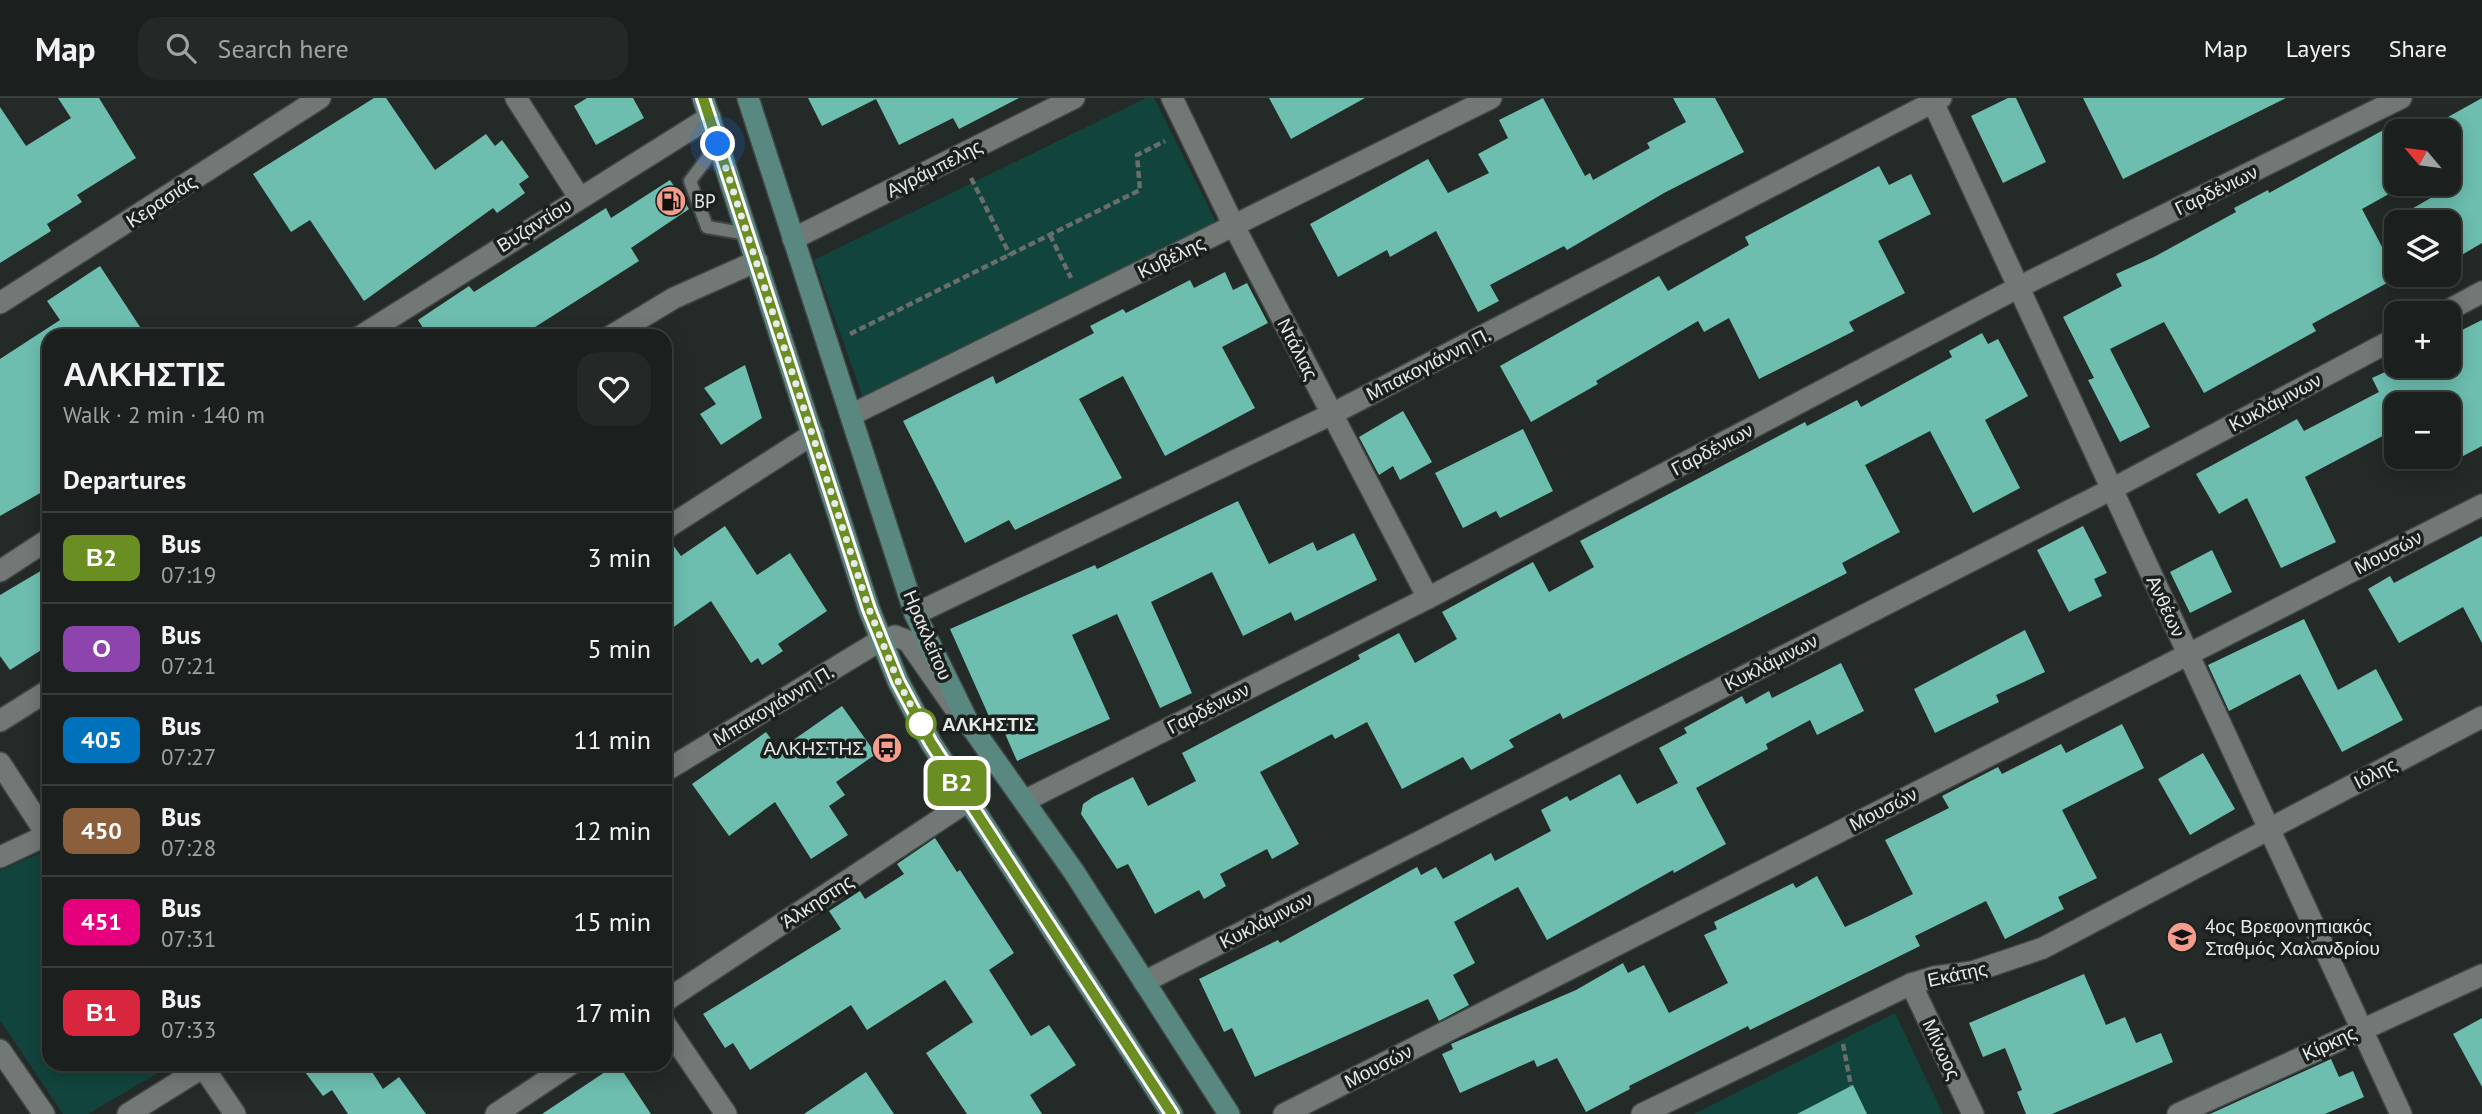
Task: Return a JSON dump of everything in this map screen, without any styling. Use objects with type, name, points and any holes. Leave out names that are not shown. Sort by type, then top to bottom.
[{"type":"main road","name":"Ηρακλείτου","points":[[748,98],[915,614],[935,660],[979,737],[1074,872],[1229,1114]]},
{"type":"main road","points":[[706,108],[881,640],[898,681],[931,743],[1172,1114]]},
{"type":"street","name":"Κερασιάς","points":[[0,303],[320,98]]},
{"type":"street","points":[[516,98],[579,197]]},
{"type":"street","name":"Αγράμπελης","points":[[793,239],[1074,98]]},
{"type":"street","name":"Ντάλιας","points":[[1172,98],[1234,226],[1428,598]]},
{"type":"street","name":"Κυβέλης","points":[[851,415],[1491,98]]},
{"type":"street","name":"Γαρδένιων","points":[[1024,801],[1428,598],[2019,287],[2401,98]]},
{"type":"street","name":"Ανθέων","points":[[1935,99],[2019,287],[2401,1114]]},
{"type":"street","name":"Μπακογιάννη Π.","points":[[915,614],[1332,414],[1935,99]]},
{"type":"street","name":"Βυζαντίου","points":[[372,329],[579,197],[706,108]]},
{"type":"street","points":[[623,329],[674,298],[757,261]]},
{"type":"street","points":[[2461,303],[2482,292]]},
{"type":"street","name":"Κυκλάμινων","points":[[1144,982],[2112,489],[2384,344]]},
{"type":"street","points":[[672,525],[813,434]]},
{"type":"street","name":"Μουσών","points":[[1284,1114],[2482,505]]},
{"type":"street","points":[[0,571],[42,544]]},
{"type":"street","points":[[881,640],[895,636],[908,641],[948,704],[979,737]]},
{"type":"street","name":"Μπακογιάννη Π.","points":[[672,767],[881,640]]},
{"type":"street","points":[[0,721],[42,694]]},
{"type":"street","name":"Ιόλης","points":[[2269,828],[2482,717]]},
{"type":"street","points":[[0,762],[42,828]]},
{"type":"street","name":"Άλκηστης","points":[[672,996],[968,801]]},
{"type":"street","name":"Εκάτης","points":[[1642,1114],[1912,984],[1934,977],[1972,972],[2043,948],[2269,828]]},
{"type":"street","points":[[0,857],[42,840]]},
{"type":"street","name":"Κίρκης","points":[[2178,1114],[2361,1028],[2482,975]]},
{"type":"street","name":"Μίνωος","points":[[1912,984],[1973,1114]]},
{"type":"street","points":[[672,1034],[726,1114]]},
{"type":"street","points":[[0,1050],[44,1114]]},
{"type":"street","points":[[128,1114],[195,1071]]},
{"type":"street","points":[[208,1071],[235,1114]]},
{"type":"street","points":[[496,1114],[560,1071]]},
{"type":"lane","points":[[718,144],[690,181],[707,227],[748,234]]},
{"type":"path","points":[[828,345],[1140,190],[1137,155],[1188,130]]},
{"type":"path","points":[[959,156],[1010,255]]},
{"type":"path","points":[[1050,235],[1083,301]]},
{"type":"path","points":[[1840,1018],[1851,1086]]},
{"type":"green space","points":[[1146,98],[1154,98],[1218,226],[865,403],[814,260]]},
{"type":"green space","points":[[42,854],[42,1071],[161,1071],[88,1114],[63,1114],[0,1020],[0,870]]},
{"type":"green space","points":[[1895,1013],[1943,1114],[1694,1114]]},
{"type":"building","points":[[58,98],[99,98],[136,158],[77,195],[82,202],[47,224],[51,231],[0,263],[0,107],[26,146],[71,118]]},
{"type":"building","points":[[374,98],[386,98],[435,170],[486,134],[495,146],[502,140],[529,177],[519,184],[525,193],[497,213],[493,208],[364,301],[310,220],[291,232],[253,174]]},
{"type":"building","points":[[587,98],[633,98],[644,118],[596,145],[574,106]]},
{"type":"building","points":[[808,98],[1019,98],[959,129],[953,118],[899,145],[876,99],[822,126]]},
{"type":"building","points":[[1269,98],[1365,98],[1291,139]]},
{"type":"building","points":[[1543,98],[1585,176],[1590,173],[1593,180],[1650,148],[1647,143],[1686,122],[1673,98],[1715,98],[1744,152],[1664,193],[1567,250],[1564,246],[1490,285],[1499,301],[1478,312],[1436,231],[1390,257],[1387,250],[1338,277],[1310,224],[1428,159],[1448,193],[1489,173],[1478,154],[1508,138],[1499,120]]},
{"type":"building","points":[[2008,98],[2016,98],[2046,162],[2003,183],[1971,116]]},
{"type":"building","points":[[2083,98],[2286,98],[2123,179]]},
{"type":"building","points":[[2482,98],[2482,243],[2461,255],[2461,210],[2410,210],[2434,196],[2461,196],[2461,119],[2448,117]]},
{"type":"building","points":[[2384,130],[2385,196],[2362,209],[2384,251],[2384,285],[2312,324],[2316,331],[2204,393],[2164,322],[2110,349],[2150,427],[2120,442],[2088,380],[2094,378],[2063,317],[2122,286],[2116,274],[2154,257],[2236,212],[2234,208],[2268,190],[2269,193]]},
{"type":"building","points":[[1879,166],[1889,185],[1911,174],[1931,214],[1878,241],[1905,293],[1849,322],[1854,331],[1759,379],[1729,318],[1704,332],[1698,321],[1596,381],[1598,384],[1531,422],[1500,366],[1659,276],[1668,291],[1749,245],[1745,237]]},
{"type":"building","points":[[670,180],[689,209],[631,248],[639,261],[532,329],[424,329],[418,320],[469,286],[474,292],[606,208],[611,218]]},
{"type":"building","points":[[100,266],[141,329],[46,329],[60,320],[47,301]]},
{"type":"building","points":[[1225,272],[1233,290],[1247,283],[1268,323],[1222,347],[1255,408],[1165,456],[1123,376],[1079,399],[1122,478],[1015,530],[1009,520],[965,543],[903,421],[993,376],[996,384],[1094,333],[1090,326],[1123,309],[1126,313],[1190,280],[1194,288]]},
{"type":"building","points":[[2482,320],[2482,446],[2461,457],[2461,392],[2384,392],[2384,435],[2305,477],[2336,542],[2281,568],[2247,498],[2219,514],[2196,474],[2297,419],[2304,431],[2379,392],[2372,378],[2384,372],[2384,378],[2461,378],[2461,330]]},
{"type":"building","points":[[42,332],[42,492],[0,516],[0,359]]},
{"type":"building","points":[[1982,333],[1988,344],[1998,339],[2028,396],[1985,420],[2020,488],[1973,513],[1930,431],[1865,465],[1900,532],[1842,563],[1847,573],[1563,719],[1560,713],[1509,740],[1514,747],[1471,770],[1463,757],[1402,789],[1367,722],[1335,739],[1332,734],[1260,772],[1299,844],[1272,859],[1267,849],[1220,874],[1226,886],[1204,899],[1199,890],[1155,914],[1128,864],[1117,869],[1081,814],[1083,804],[1133,777],[1148,806],[1196,781],[1182,753],[1360,659],[1358,655],[1399,633],[1415,663],[1457,639],[1442,612],[1533,562],[1549,592],[1594,567],[1580,541],[1805,422],[1807,426],[1857,400],[1861,407],[1952,357],[1949,351]]},
{"type":"building","points":[[745,365],[762,418],[721,445],[700,414],[716,404],[704,388]]},
{"type":"building","points":[[1403,411],[1432,462],[1400,480],[1393,466],[1379,475],[1359,437]]},
{"type":"building","points":[[1523,429],[1553,491],[1500,518],[1496,511],[1463,528],[1435,473]]},
{"type":"building","points":[[1238,501],[1269,564],[1313,542],[1317,551],[1354,533],[1377,580],[1295,621],[1291,612],[1243,636],[1212,572],[1151,602],[1192,693],[1160,708],[1117,614],[1072,635],[1110,719],[1017,761],[999,720],[992,723],[950,629],[1095,565],[1097,569]]},
{"type":"building","points":[[725,526],[757,575],[790,553],[827,611],[778,644],[783,651],[762,665],[758,658],[751,663],[711,601],[672,628],[672,544],[681,556]]},
{"type":"building","points":[[2083,526],[2107,573],[2094,579],[2102,596],[2069,612],[2037,550]]},
{"type":"building","points":[[2482,536],[2482,643],[2463,607],[2399,643],[2368,589],[2390,576],[2394,583]]},
{"type":"building","points":[[2212,550],[2232,592],[2190,613],[2170,572]]},
{"type":"building","points":[[42,570],[42,649],[10,670],[0,656],[0,595]]},
{"type":"building","points":[[2304,619],[2338,690],[2376,669],[2403,720],[2342,752],[2300,674],[2229,711],[2208,665]]},
{"type":"building","points":[[2025,630],[2045,672],[1996,695],[1999,702],[1935,733],[1914,689]]},
{"type":"building","points":[[1841,663],[1864,711],[1817,735],[1810,720],[1766,744],[1768,749],[1696,788],[1726,844],[1674,873],[1673,870],[1547,940],[1518,887],[1454,922],[1475,963],[1453,975],[1469,1005],[1439,1021],[1428,999],[1255,1077],[1232,1028],[1224,1032],[1199,979],[1278,940],[1280,943],[1417,867],[1421,875],[1436,867],[1443,879],[1491,853],[1495,861],[1551,831],[1541,810],[1567,796],[1570,801],[1620,774],[1637,804],[1678,783],[1659,748],[1687,733],[1684,728],[1742,696],[1746,704],[1769,691],[1772,698]]},
{"type":"building","points":[[842,706],[876,754],[836,782],[845,795],[829,806],[848,835],[811,859],[775,802],[729,836],[692,784],[766,732],[779,750]]},
{"type":"building","points":[[2122,724],[2144,768],[2062,810],[2097,878],[2058,897],[2064,909],[2005,939],[1986,901],[1915,936],[1920,946],[1750,1030],[1748,1026],[1629,1086],[1630,1089],[1586,1112],[1557,1058],[1537,1067],[1534,1060],[1460,1093],[1442,1054],[1453,1049],[1451,1044],[1576,990],[1623,963],[1628,973],[1644,965],[1669,1013],[1728,983],[1704,935],[1717,929],[1714,922],[1793,883],[1796,888],[1817,876],[1845,927],[1869,916],[1913,894],[1885,840],[1949,808],[1942,796],[1998,767],[2002,774],[2061,744],[2066,753]]},
{"type":"building","points":[[2203,753],[2235,809],[2190,835],[2158,779]]},
{"type":"building","points":[[935,838],[957,872],[960,870],[1014,953],[989,970],[1031,1036],[1049,1025],[1076,1065],[1030,1095],[1042,1114],[967,1114],[926,1053],[973,1022],[945,980],[867,1030],[851,1005],[750,1070],[733,1043],[725,1048],[703,1014],[841,929],[829,911],[860,891],[865,899],[904,874],[897,864]]},
{"type":"building","points":[[2084,974],[2106,1025],[2125,1017],[2136,1043],[2161,1033],[2173,1062],[2052,1114],[2026,1114],[2017,1092],[2022,1090],[2005,1048],[1983,1057],[1969,1023]]},
{"type":"building","points":[[2482,1018],[2482,1087],[2453,1034]]},
{"type":"building","points":[[2331,1059],[2339,1077],[2353,1071],[2364,1097],[2325,1114],[2210,1114]]},
{"type":"building","points":[[304,1071],[371,1071],[383,1089],[399,1077],[426,1114],[348,1114],[332,1090],[323,1096]]},
{"type":"building","points":[[606,1071],[623,1071],[651,1114],[542,1114]]},
{"type":"building","points":[[866,1072],[894,1114],[804,1114]]},
{"type":"building","points":[[1853,1085],[1867,1114],[1797,1114]]},
{"type":"bus line","name":"Β2","points":[[703,98],[869,609],[898,681],[931,743],[1172,1114]]},
{"type":"place","name":"BP","points":[[671,201]]},
{"type":"place","name":"ΑΛΚΗΣΤΙΣ","points":[[921,724]]},
{"type":"place","name":"ΑΛΚΗΣΤΗΣ","points":[[887,748]]},
{"type":"place","name":"4ος Βρεφονηπιακός Σταθμός Χαλανδρίου","points":[[2182,937]]},
{"type":"route","points":[[718,144],[869,609],[898,681],[921,724]]}]
